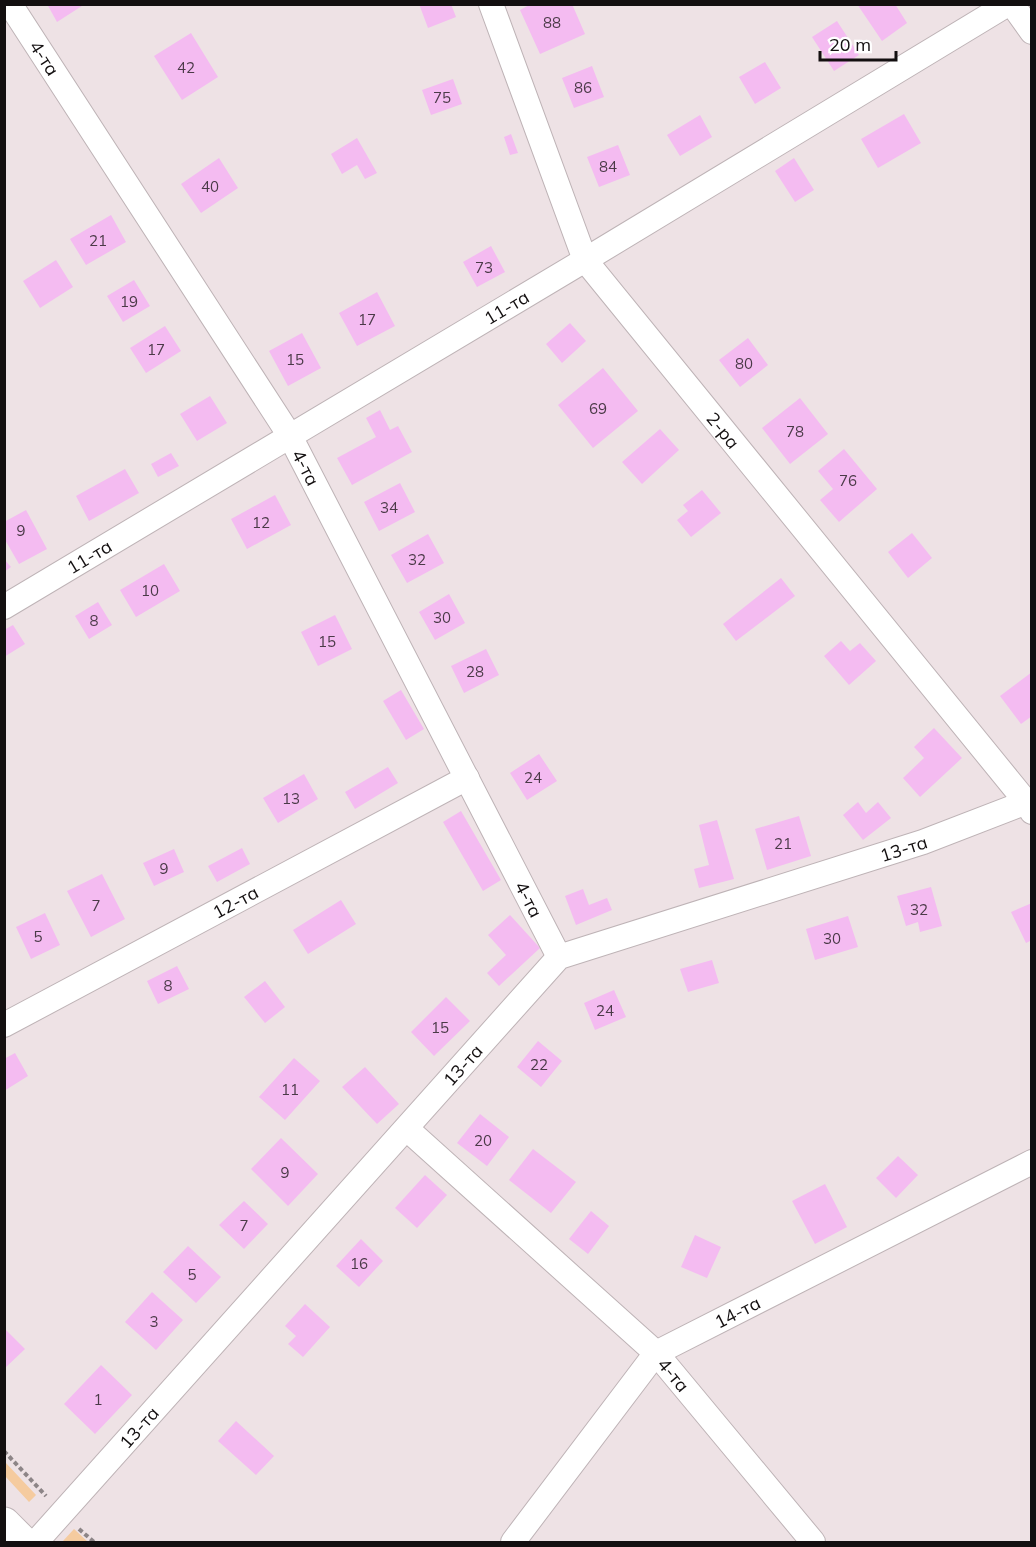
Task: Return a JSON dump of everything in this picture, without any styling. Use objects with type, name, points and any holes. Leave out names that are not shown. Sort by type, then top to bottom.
[{"type":"main road","points":[[4,1524],[22,1542]]},
{"type":"street","name":"4-та","points":[[9,4],[290,436],[559,957]]},
{"type":"street","name":"2-ра","points":[[490,4],[585,261],[1030,805]]},
{"type":"street","name":"11-та","points":[[4,607],[585,261],[1010,4]]},
{"type":"street","points":[[1010,4],[1032,32]]},
{"type":"street","name":"12-та","points":[[4,1025],[467,778]]},
{"type":"street","name":"13-та","points":[[36,1542],[559,957],[924,842],[1030,805]]},
{"type":"street","name":"4-та","points":[[407,1129],[656,1353],[813,1542]]},
{"type":"street","name":"14-та","points":[[513,1542],[656,1353],[1032,1162]]},
{"type":"shaded area","points":[[5,1462],[36,1495],[29,1502],[5,1476]]},
{"type":"shaded area","points":[[74,1529],[88,1542],[63,1541]]},
{"type":"building","points":[[47,4],[85,4],[57,22]]},
{"type":"building","points":[[419,4],[451,4],[456,17],[428,28]]},
{"type":"building","points":[[531,4],[572,4],[585,34],[540,54],[520,10]]},
{"type":"building","points":[[857,4],[895,4],[907,23],[882,41]]},
{"type":"building","points":[[837,21],[859,55],[834,71],[812,37]]},
{"type":"building","points":[[191,33],[218,77],[182,100],[154,56]]},
{"type":"building","points":[[765,62],[781,88],[755,104],[739,77]]},
{"type":"building","points":[[592,66],[604,97],[574,108],[562,78]]},
{"type":"building","points":[[453,79],[462,104],[431,115],[422,90]]},
{"type":"building","points":[[904,114],[921,143],[878,168],[861,139]]},
{"type":"building","points":[[700,115],[712,137],[680,156],[667,135]]},
{"type":"building","points":[[511,134],[518,153],[510,155],[504,137]]},
{"type":"building","points":[[357,138],[377,173],[365,179],[357,165],[342,174],[331,154]]},
{"type":"building","points":[[618,145],[630,175],[599,187],[587,157]]},
{"type":"building","points":[[219,158],[238,188],[201,213],[181,184]]},
{"type":"building","points":[[794,158],[814,190],[795,202],[775,171]]},
{"type":"building","points":[[111,215],[126,242],[86,265],[70,239]]},
{"type":"building","points":[[491,246],[505,272],[477,287],[463,262]]},
{"type":"building","points":[[56,260],[73,287],[40,308],[23,281]]},
{"type":"building","points":[[134,280],[150,306],[123,322],[107,296]]},
{"type":"building","points":[[377,292],[395,326],[357,346],[339,313]]},
{"type":"building","points":[[570,323],[586,341],[562,363],[546,344]]},
{"type":"building","points":[[165,326],[181,351],[146,373],[130,348]]},
{"type":"building","points":[[302,333],[321,368],[288,386],[269,351]]},
{"type":"building","points":[[748,338],[768,365],[740,387],[719,360]]},
{"type":"building","points":[[603,368],[638,411],[593,448],[558,405]]},
{"type":"building","points":[[210,396],[227,423],[197,441],[180,414]]},
{"type":"building","points":[[800,398],[828,434],[790,464],[762,428]]},
{"type":"building","points":[[380,410],[390,430],[398,426],[412,452],[352,485],[337,458],[376,437],[366,418]]},
{"type":"building","points":[[660,429],[679,450],[642,484],[622,462]]},
{"type":"building","points":[[844,449],[877,489],[839,522],[820,500],[833,489],[818,471]]},
{"type":"building","points":[[171,453],[179,466],[158,477],[151,464]]},
{"type":"building","points":[[125,469],[139,493],[89,521],[76,496]]},
{"type":"building","points":[[400,483],[415,512],[379,531],[364,502]]},
{"type":"building","points":[[702,490],[721,513],[691,537],[677,520],[688,511],[683,505]]},
{"type":"building","points":[[275,495],[291,525],[247,549],[231,519]]},
{"type":"building","points":[[26,510],[47,549],[19,564],[4,538],[4,522]]},
{"type":"building","points":[[912,533],[932,558],[908,578],[888,552]]},
{"type":"building","points":[[428,534],[444,563],[407,583],[391,555]]},
{"type":"building","points":[[4,559],[11,567],[4,572]]},
{"type":"building","points":[[164,564],[180,591],[136,617],[120,590]]},
{"type":"building","points":[[781,578],[795,596],[736,641],[723,624]]},
{"type":"building","points":[[449,594],[465,623],[435,640],[419,612]]},
{"type":"building","points":[[98,602],[112,625],[89,639],[75,616]]},
{"type":"building","points":[[335,615],[352,649],[318,666],[301,632]]},
{"type":"building","points":[[13,625],[25,644],[4,657],[4,630]]},
{"type":"building","points":[[841,641],[850,651],[860,643],[876,661],[849,685],[824,656]]},
{"type":"building","points":[[486,649],[499,675],[464,693],[451,666]]},
{"type":"building","points":[[1032,672],[1032,716],[1021,724],[1000,696]]},
{"type":"building","points":[[401,690],[424,729],[406,740],[383,701]]},
{"type":"building","points":[[934,728],[962,758],[920,797],[903,778],[924,758],[914,747]]},
{"type":"building","points":[[539,754],[557,781],[527,800],[510,773]]},
{"type":"building","points":[[388,767],[398,783],[355,809],[345,792]]},
{"type":"building","points":[[304,774],[318,799],[278,823],[263,798]]},
{"type":"building","points":[[858,802],[866,813],[878,802],[891,818],[863,840],[843,815]]},
{"type":"building","points":[[461,811],[501,880],[483,891],[443,822]]},
{"type":"building","points":[[799,816],[811,856],[767,870],[755,829]]},
{"type":"building","points":[[717,820],[734,879],[699,888],[694,869],[709,865],[699,825]]},
{"type":"building","points":[[242,848],[250,864],[217,882],[208,866]]},
{"type":"building","points":[[174,849],[184,872],[154,886],[143,863]]},
{"type":"building","points":[[102,874],[125,919],[91,937],[67,891]]},
{"type":"building","points":[[931,887],[942,926],[920,932],[918,922],[906,926],[897,896]]},
{"type":"building","points":[[583,889],[589,905],[607,898],[612,910],[576,925],[565,896]]},
{"type":"building","points":[[341,900],[356,924],[308,954],[293,930]]},
{"type":"building","points":[[1032,903],[1032,940],[1026,943],[1011,912]]},
{"type":"building","points":[[45,913],[60,945],[31,959],[16,927]]},
{"type":"building","points":[[510,915],[540,948],[499,986],[487,973],[506,955],[488,935]]},
{"type":"building","points":[[848,916],[858,947],[815,960],[806,929]]},
{"type":"building","points":[[712,960],[719,983],[688,992],[680,969]]},
{"type":"building","points":[[177,966],[189,989],[158,1004],[147,981]]},
{"type":"building","points":[[265,981],[285,1007],[265,1023],[244,997]]},
{"type":"building","points":[[614,990],[626,1017],[595,1030],[584,1003]]},
{"type":"building","points":[[446,997],[470,1021],[434,1056],[411,1032]]},
{"type":"building","points":[[538,1041],[562,1061],[541,1087],[517,1067]]},
{"type":"building","points":[[15,1053],[28,1076],[4,1091],[4,1059]]},
{"type":"building","points":[[294,1058],[320,1081],[285,1120],[259,1097]]},
{"type":"building","points":[[365,1067],[399,1104],[377,1124],[342,1087]]},
{"type":"building","points":[[480,1114],[509,1137],[487,1166],[457,1143]]},
{"type":"building","points":[[281,1138],[318,1174],[288,1206],[251,1169]]},
{"type":"building","points":[[533,1149],[576,1182],[551,1213],[509,1180]]},
{"type":"building","points":[[898,1156],[918,1175],[896,1198],[876,1178]]},
{"type":"building","points":[[425,1175],[447,1195],[417,1228],[395,1208]]},
{"type":"building","points":[[825,1184],[847,1227],[815,1244],[792,1201]]},
{"type":"building","points":[[244,1201],[268,1224],[244,1249],[219,1225]]},
{"type":"building","points":[[591,1211],[609,1226],[588,1254],[569,1239]]},
{"type":"building","points":[[695,1235],[721,1247],[707,1278],[681,1267]]},
{"type":"building","points":[[361,1239],[383,1261],[359,1287],[336,1266]]},
{"type":"building","points":[[188,1246],[221,1277],[196,1303],[163,1272]]},
{"type":"building","points":[[152,1292],[183,1320],[156,1350],[125,1322]]},
{"type":"building","points":[[305,1304],[330,1327],[303,1357],[288,1344],[296,1336],[285,1326]]},
{"type":"building","points":[[4,1328],[25,1349],[4,1369]]},
{"type":"building","points":[[101,1365],[132,1395],[95,1434],[64,1404]]},
{"type":"building","points":[[236,1421],[274,1456],[256,1475],[218,1441]]}]
